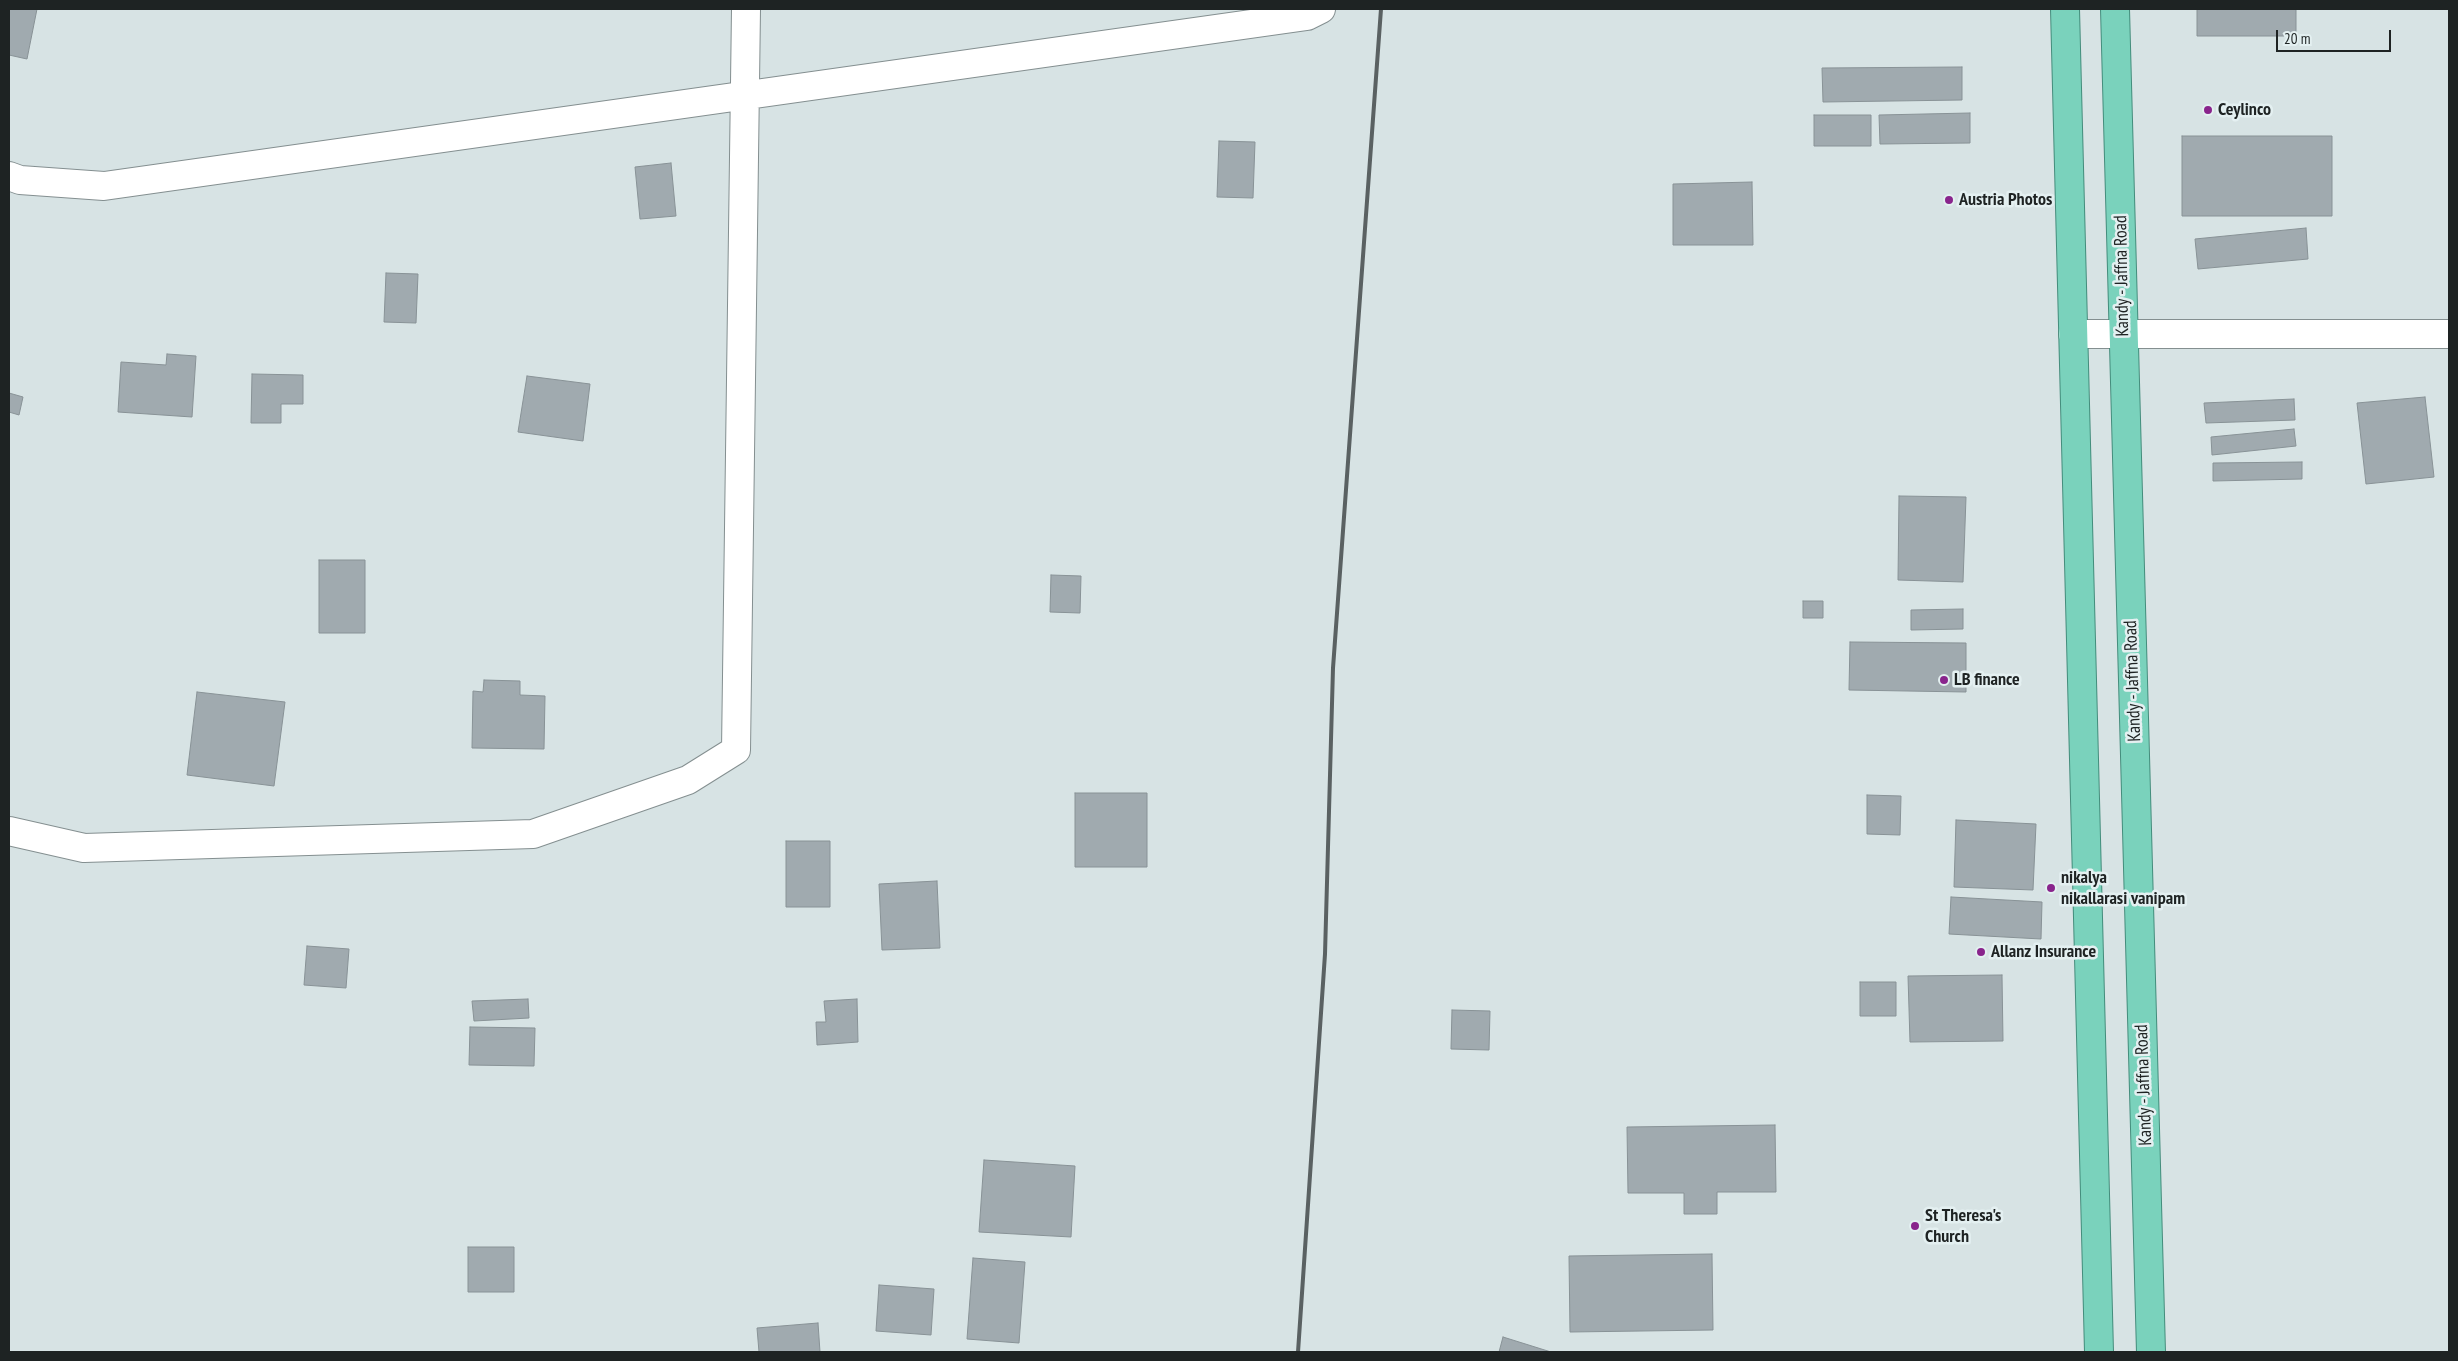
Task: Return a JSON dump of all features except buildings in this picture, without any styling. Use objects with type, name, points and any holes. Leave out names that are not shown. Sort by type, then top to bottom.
[{"type":"highway","points":[[2065,9],[2099,1352]]},
{"type":"highway","name":"Kandy - Jaffna Road","points":[[2115,9],[2150,1352]]},
{"type":"street","points":[[9,831],[84,848],[533,834],[688,780],[736,750],[746,9]]},
{"type":"street","points":[[9,176],[20,180],[104,186],[744,94],[1307,16],[1321,9]]},
{"type":"street","points":[[2073,334],[2449,334]]},
{"type":"railway","points":[[1298,1352],[1325,954],[1333,668],[1381,9]]},
{"type":"place","name":"Ceylinco","points":[[2208,110]]},
{"type":"place","name":"Austria Photos","points":[[1949,200]]},
{"type":"place","name":"LB finance","points":[[1944,680]]},
{"type":"place","name":"nikalya nikallarasi vanipam","points":[[2051,888]]},
{"type":"place","name":"Allanz Insurance","points":[[1981,952]]},
{"type":"place","name":"St Theresa's Church","points":[[1915,1226]]}]
